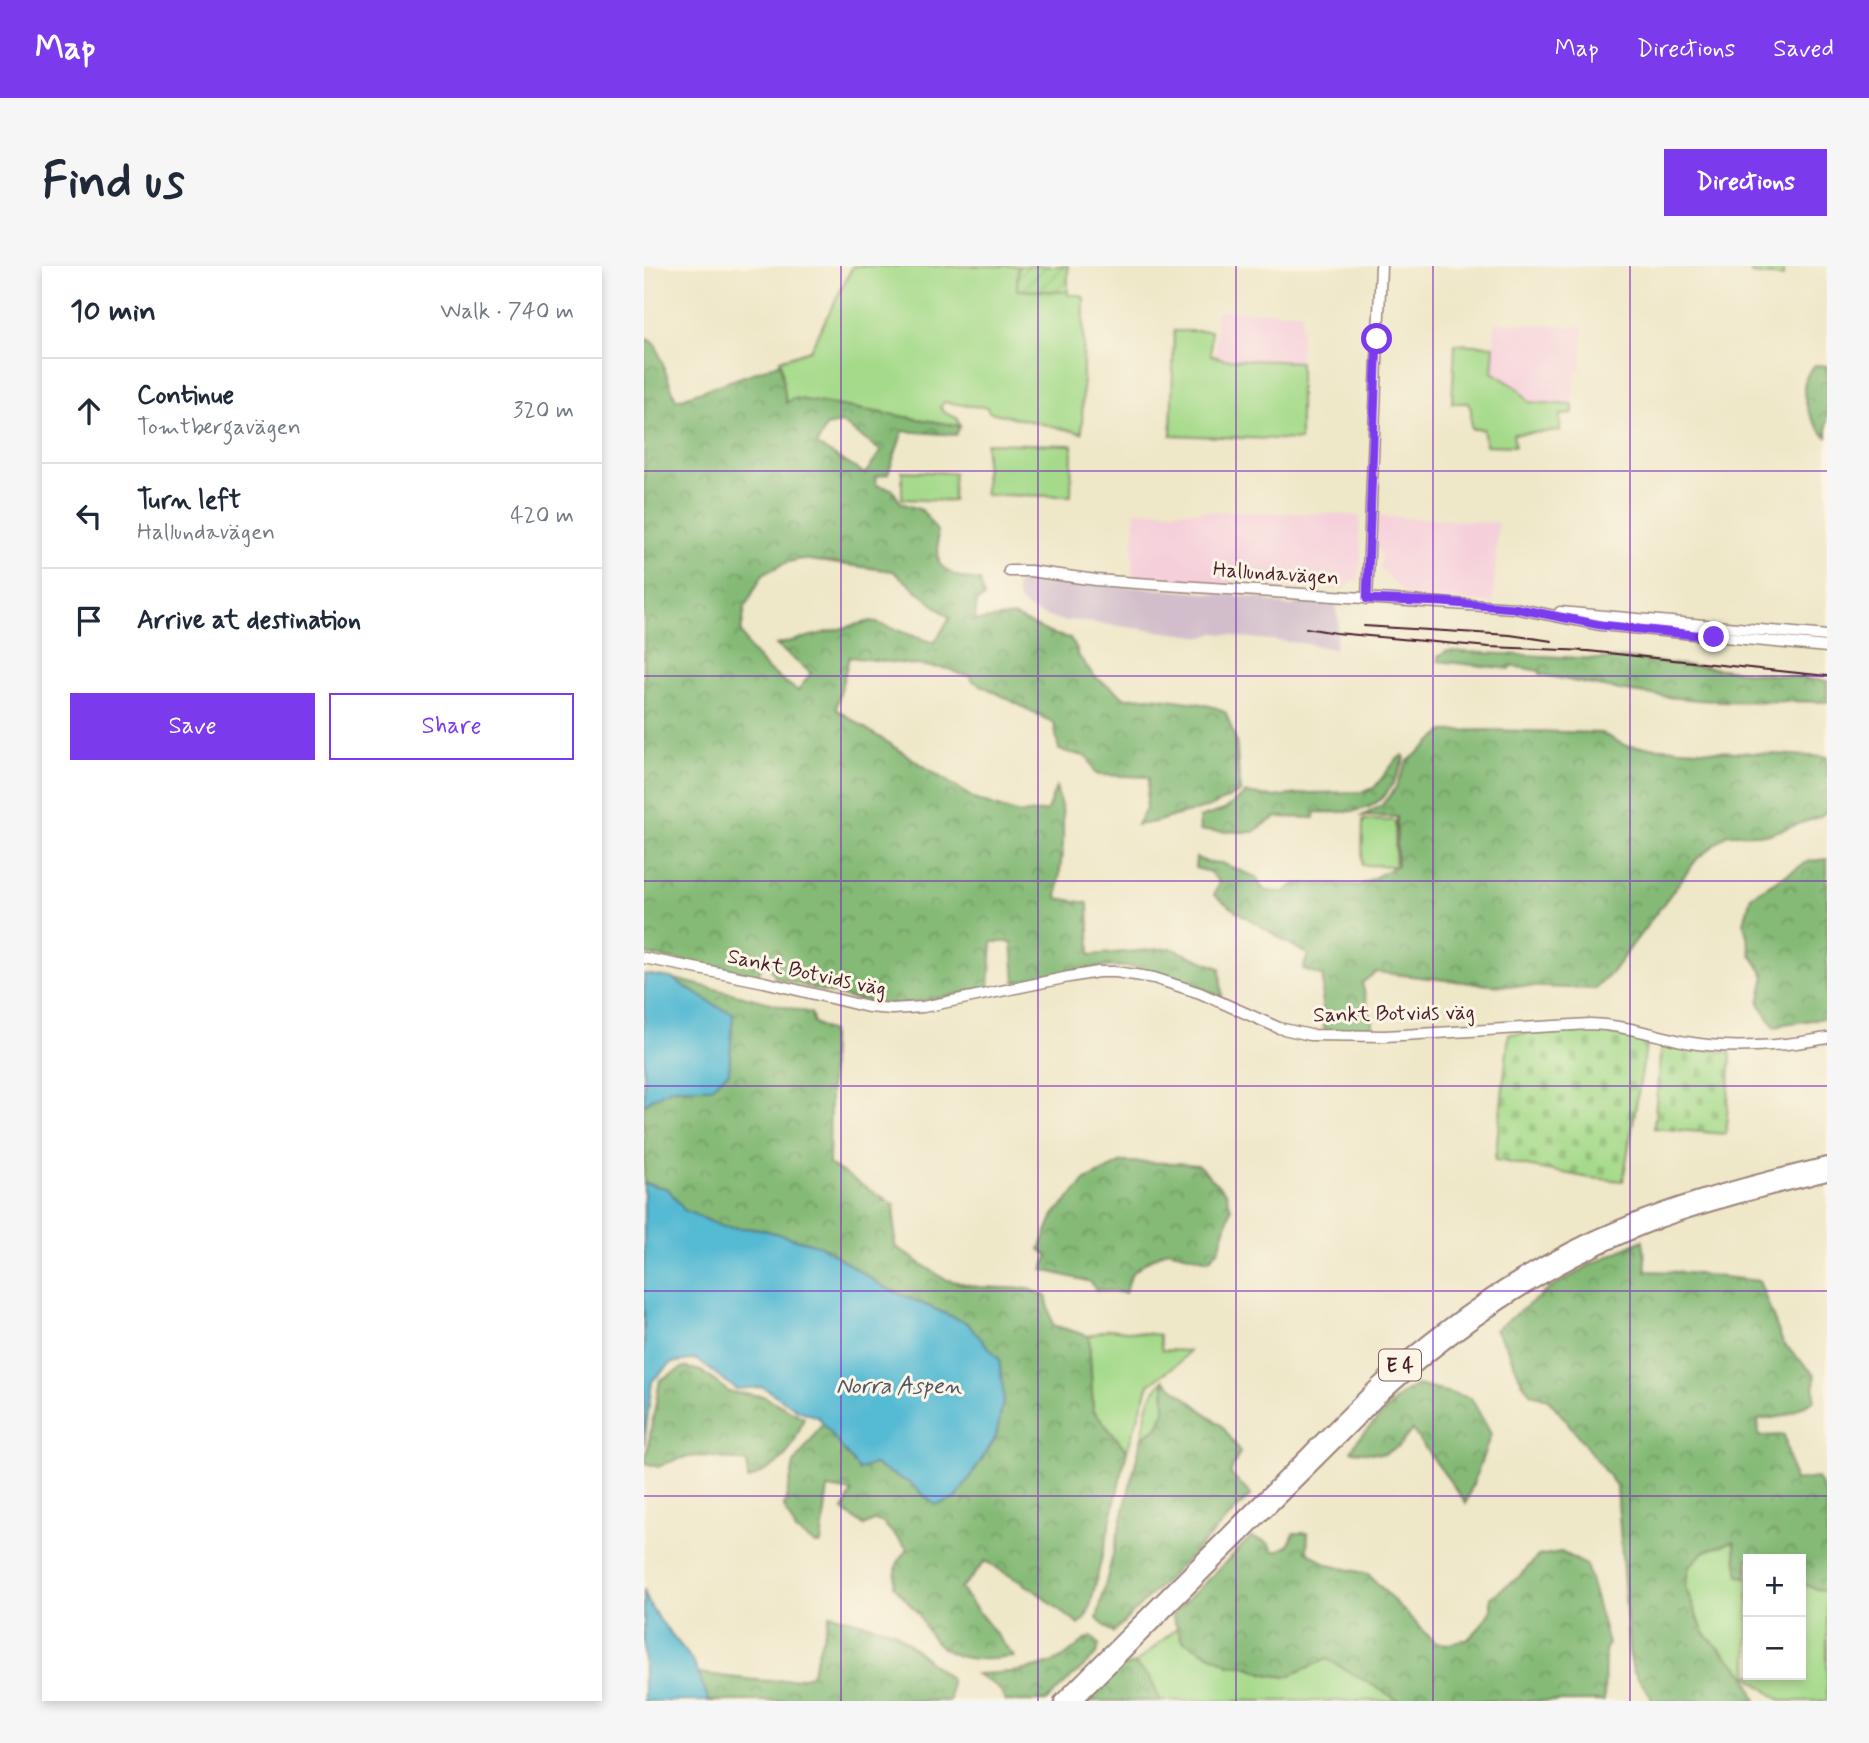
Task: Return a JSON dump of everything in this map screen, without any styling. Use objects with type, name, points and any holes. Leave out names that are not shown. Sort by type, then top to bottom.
[{"type":"highway","name":"E 4","points":[[1061,1701],[1368,1394],[1436,1335],[1482,1302],[1572,1249],[1624,1225],[1715,1193],[1827,1164]]},
{"type":"highway","name":"E 4","points":[[1075,1701],[1375,1402],[1442,1343],[1487,1311],[1533,1281],[1640,1229],[1718,1202],[1827,1174]]},
{"type":"main road","points":[[1367,599],[1381,266]]},
{"type":"main road","name":"Hallundavägen","points":[[1009,569],[1056,568],[1086,572],[1112,580],[1514,608],[1601,625],[1827,647]]},
{"type":"main road","name":"Hallundavägen","points":[[1521,610],[1827,636]]},
{"type":"main road","name":"Sankt Botvids väg","points":[[644,958],[764,982],[868,1007],[892,1009],[923,1007],[1069,977],[1116,972],[1154,978],[1200,993],[1279,1028],[1310,1035],[1385,1036],[1590,1024],[1619,1026],[1686,1042],[1718,1045],[1807,1042],[1827,1038]]},
{"type":"shaded area","points":[[1216,311],[1302,312],[1300,362],[1223,359],[1216,353]]},
{"type":"shaded area","points":[[1495,322],[1584,327],[1581,371],[1576,371],[1573,405],[1529,402],[1524,394],[1492,372]]},
{"type":"shaded area","points":[[1135,511],[1339,514],[1360,517],[1359,581],[1352,581],[1345,589],[1272,587],[1248,575],[1236,573],[1230,584],[1132,576]]},
{"type":"shaded area","points":[[1376,516],[1498,523],[1493,603],[1406,596],[1380,568],[1381,554],[1375,546]]},
{"type":"shaded area","points":[[1028,578],[1260,598],[1290,607],[1298,600],[1336,603],[1339,621],[1335,649],[1215,633],[1204,637],[1071,620],[1066,622],[1025,607],[1019,600],[1016,585]]},
{"type":"green space","points":[[853,266],[1018,266],[1017,290],[1080,295],[1084,298],[1082,433],[989,412],[987,407],[944,402],[940,407],[945,413],[957,418],[960,426],[793,398],[786,404],[780,360],[810,350]]},
{"type":"green space","points":[[1018,266],[1068,266],[1068,292],[1017,290]]},
{"type":"green space","points":[[1752,266],[1784,266],[1783,277],[1751,274]]},
{"type":"green space","points":[[1174,331],[1211,331],[1211,355],[1223,359],[1300,362],[1300,440],[1171,435]]},
{"type":"green space","points":[[644,338],[655,343],[676,400],[781,363],[786,403],[793,398],[960,426],[956,435],[903,431],[888,474],[875,477],[876,485],[892,489],[901,503],[922,510],[937,531],[939,563],[947,571],[980,581],[984,598],[977,601],[975,621],[1014,616],[1052,634],[1070,638],[1077,654],[1095,677],[1126,698],[1151,697],[1198,703],[1226,713],[1236,741],[1240,792],[1210,807],[1137,825],[1146,808],[1149,777],[1095,773],[1088,757],[1059,750],[1054,723],[971,680],[971,676],[949,669],[849,657],[836,709],[976,800],[1019,814],[1047,811],[1056,787],[1063,814],[1057,898],[1088,903],[1090,955],[1171,948],[1220,968],[1222,997],[1165,975],[1129,967],[1086,969],[1015,982],[1012,942],[992,942],[989,987],[935,999],[893,1004],[855,999],[776,978],[766,963],[758,975],[644,954]],"holes":[[[842,423],[881,451],[865,474],[817,445],[826,426]],[[801,559],[893,571],[950,618],[934,643],[871,621],[776,645],[811,673],[798,691],[768,670],[751,651],[741,632],[745,607],[763,574],[785,563]]]},
{"type":"green space","points":[[1455,344],[1494,346],[1492,372],[1519,389],[1529,402],[1573,405],[1573,414],[1560,415],[1560,431],[1513,434],[1515,446],[1486,445],[1483,429],[1471,429],[1471,409],[1468,403],[1452,403]]},
{"type":"green space","points":[[1815,365],[1827,366],[1827,437],[1809,412],[1804,392],[1808,373]]},
{"type":"green space","points":[[986,443],[1072,445],[1071,496],[985,495]]},
{"type":"green space","points":[[902,471],[954,473],[953,501],[902,499]]},
{"type":"green space","points":[[1447,651],[1623,658],[1827,681],[1827,702],[1714,701],[1658,696],[1580,683],[1511,666],[1510,669],[1438,661],[1438,657]]},
{"type":"green space","points":[[1444,731],[1601,733],[1626,746],[1827,757],[1827,811],[1819,817],[1769,834],[1728,834],[1697,859],[1612,972],[1595,989],[1490,985],[1376,972],[1362,983],[1373,1026],[1367,1032],[1324,1029],[1323,976],[1303,969],[1308,955],[1214,895],[1219,882],[1210,872],[1195,868],[1196,858],[1221,863],[1256,877],[1263,889],[1270,891],[1284,892],[1295,884],[1361,885],[1397,865],[1397,817],[1362,816],[1381,806],[1395,789],[1407,762]]},
{"type":"green space","points":[[1403,755],[1405,758],[1389,789],[1372,805],[1349,811],[1315,812],[1314,818],[1276,817],[1253,832],[1200,831],[1199,818],[1224,810],[1246,793],[1272,797],[1362,792],[1374,788]]},
{"type":"green space","points":[[1363,820],[1395,821],[1395,866],[1362,865]]},
{"type":"green space","points":[[1827,859],[1827,1018],[1784,1024],[1775,1028],[1759,1003],[1765,976],[1751,954],[1744,923],[1751,896],[1809,861]]},
{"type":"green space","points":[[671,978],[811,1013],[814,1023],[831,1032],[829,1164],[894,1205],[895,1246],[944,1279],[978,1287],[1029,1289],[1046,1296],[1053,1325],[1089,1336],[1093,1410],[1127,1451],[1090,1607],[1079,1625],[1034,1590],[985,1561],[960,1588],[1014,1657],[965,1658],[944,1649],[934,1640],[919,1615],[894,1586],[897,1564],[908,1549],[883,1523],[875,1520],[864,1526],[843,1510],[852,1492],[828,1488],[821,1544],[815,1544],[796,1531],[784,1507],[794,1464],[823,1423],[859,1470],[873,1464],[910,1483],[935,1505],[956,1499],[996,1437],[967,1323],[884,1287],[821,1246],[760,1229],[723,1227],[683,1210],[668,1189],[644,1183],[644,1106],[666,1091],[709,1088],[729,1072],[732,1013]]},
{"type":"green space","points":[[1592,1030],[1647,1041],[1623,1181],[1590,1178],[1495,1160],[1509,1034]]},
{"type":"green space","points":[[1661,1042],[1731,1053],[1726,1134],[1654,1128]]},
{"type":"green space","points":[[1122,1162],[1198,1165],[1226,1193],[1231,1209],[1219,1249],[1209,1260],[1168,1250],[1132,1273],[1125,1293],[1095,1289],[1091,1282],[1043,1270],[1048,1256],[1040,1249],[1054,1215],[1086,1180]]},
{"type":"green space","points":[[1643,1240],[1646,1271],[1759,1281],[1783,1343],[1815,1375],[1814,1400],[1785,1416],[1758,1420],[1759,1436],[1784,1435],[1794,1481],[1817,1478],[1827,1496],[1827,1592],[1806,1586],[1806,1554],[1743,1554],[1743,1576],[1739,1576],[1734,1541],[1705,1551],[1689,1566],[1685,1587],[1704,1633],[1743,1672],[1743,1680],[1748,1680],[1756,1701],[1651,1701],[1633,1670],[1629,1652],[1617,1487],[1548,1399],[1531,1394],[1495,1330],[1549,1289],[1592,1264]]},
{"type":"green space","points":[[1110,1329],[1159,1335],[1162,1350],[1189,1351],[1180,1362],[1149,1384],[1127,1451],[1093,1410],[1089,1336]]},
{"type":"green space","points":[[684,1367],[701,1371],[729,1392],[763,1396],[804,1418],[784,1456],[770,1468],[748,1480],[747,1462],[702,1456],[682,1458],[658,1467],[645,1463],[660,1380]]},
{"type":"green space","points":[[1164,1380],[1166,1410],[1158,1427],[1142,1437],[1150,1399]]},
{"type":"green space","points":[[1164,1380],[1223,1427],[1240,1452],[1230,1473],[1251,1495],[1113,1633],[1097,1619],[1142,1437],[1158,1427],[1165,1410]]},
{"type":"green space","points":[[1417,1385],[1471,1398],[1491,1434],[1466,1503],[1412,1430],[1399,1446],[1384,1454],[1351,1451],[1358,1439],[1401,1395]]},
{"type":"green space","points":[[1294,1533],[1308,1533],[1307,1551],[1328,1565],[1368,1574],[1435,1643],[1450,1644],[1469,1638],[1491,1610],[1491,1597],[1520,1576],[1538,1556],[1561,1552],[1586,1565],[1608,1643],[1605,1652],[1604,1701],[1400,1701],[1327,1659],[1286,1677],[1266,1674],[1246,1666],[1230,1665],[1182,1640],[1172,1615],[1251,1537],[1268,1543],[1275,1552],[1288,1546]]},
{"type":"green space","points":[[1734,1541],[1739,1576],[1743,1576],[1743,1672],[1704,1633],[1685,1587],[1689,1566],[1705,1551]]},
{"type":"green space","points":[[1806,1586],[1827,1592],[1827,1701],[1781,1701],[1753,1680],[1806,1680]]},
{"type":"green space","points":[[830,1614],[894,1631],[951,1680],[950,1701],[709,1701],[697,1673],[769,1681],[811,1675]]},
{"type":"green space","points":[[1177,1628],[1182,1640],[1230,1665],[1246,1666],[1266,1674],[1286,1677],[1327,1659],[1400,1701],[1160,1701],[1151,1679],[1135,1664]]},
{"type":"green space","points":[[1092,1637],[1099,1644],[1097,1654],[1046,1701],[1005,1701],[998,1688],[976,1674],[1040,1667],[1060,1659]]},
{"type":"green space","points":[[1134,1664],[1151,1679],[1160,1701],[1087,1701],[1116,1669]]},
{"type":"water","points":[[644,974],[671,978],[718,1007],[733,1013],[729,1072],[710,1088],[673,1088],[649,1100],[644,1106]]},
{"type":"water","name":"Norra Aspen","points":[[644,1183],[668,1189],[684,1210],[723,1227],[760,1229],[821,1246],[884,1287],[967,1323],[999,1359],[1004,1397],[996,1437],[956,1499],[935,1505],[910,1483],[873,1464],[859,1470],[818,1417],[798,1410],[763,1387],[736,1389],[696,1359],[671,1363],[652,1381],[644,1444]]},
{"type":"water","points":[[644,1589],[658,1618],[694,1664],[709,1701],[644,1701]]},
{"type":"railway","points":[[1364,626],[1510,635],[1552,641]]},
{"type":"railway","points":[[1306,628],[1489,647],[1588,651],[1827,676]]},
{"type":"route","points":[[1377,339],[1367,599],[1514,608],[1601,625],[1714,637]]}]
